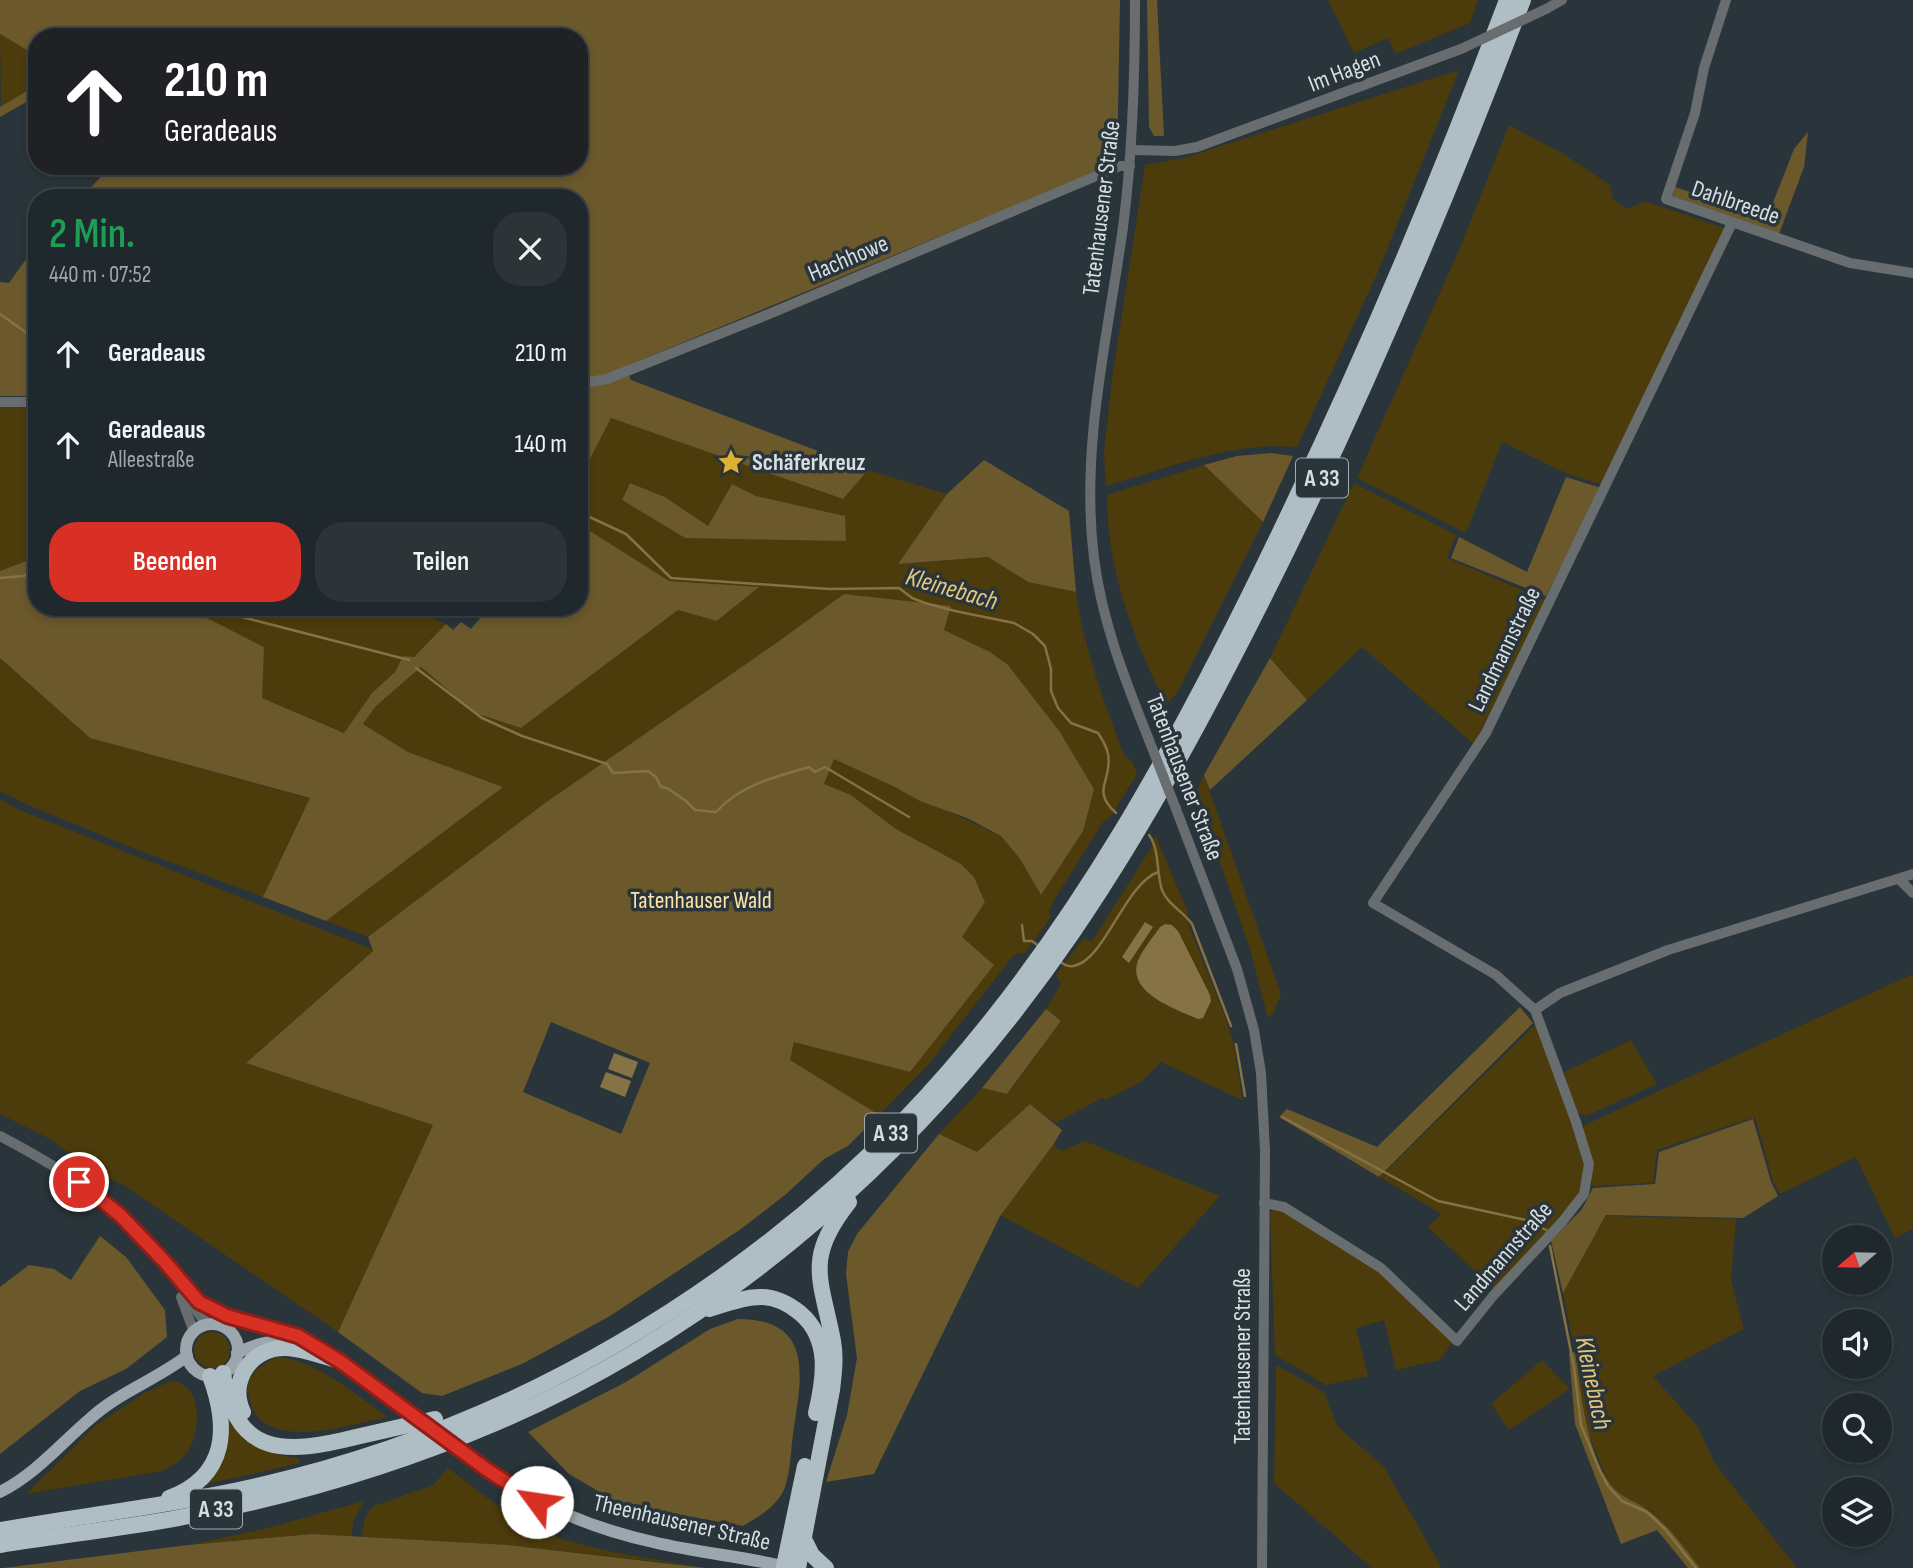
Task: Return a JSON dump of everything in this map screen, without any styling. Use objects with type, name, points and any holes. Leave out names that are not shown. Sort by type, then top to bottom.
[{"type":"highway","name":"A 33","points":[[1067,927],[1151,780],[1238,619],[1279,535],[1413,242],[1507,0]]},
{"type":"highway","name":"A 33","points":[[0,1545],[174,1519],[275,1496],[442,1445],[563,1391],[631,1354],[746,1278],[867,1178],[948,1094],[1157,798],[1210,705],[1335,452],[1421,257],[1477,122],[1523,0]]},
{"type":"highway","name":"A 33","points":[[0,1530],[262,1485],[328,1468],[401,1444],[508,1401],[597,1355],[721,1278],[791,1224],[853,1170],[905,1119],[1039,967]]},
{"type":"highway","points":[[791,1567],[803,1537],[832,1390],[835,1361],[820,1286],[823,1245],[831,1226],[867,1178]]},
{"type":"highway","points":[[699,1311],[746,1299],[762,1297],[779,1300],[804,1317],[819,1339],[823,1357],[821,1391],[791,1567]]},
{"type":"highway","points":[[277,1445],[248,1421],[239,1403],[238,1383],[247,1366],[268,1350],[286,1348],[341,1362]]},
{"type":"highway","points":[[217,1374],[242,1425],[260,1441],[291,1448],[317,1447],[508,1401]]},
{"type":"highway","points":[[148,1506],[175,1496],[194,1485],[218,1455],[221,1423],[215,1389],[217,1374]]},
{"type":"highway","points":[[803,1537],[812,1556],[826,1568]]},
{"type":"main road","points":[[208,1324],[224,1327],[235,1339],[235,1362],[217,1374],[200,1373],[190,1361],[186,1347],[194,1332],[208,1324]]},
{"type":"main road","name":"Theenhausener Straße","points":[[235,1339],[289,1340],[318,1347],[486,1469],[551,1509],[607,1530],[654,1542],[791,1567]]},
{"type":"main road","name":"Theenhausener Straße","points":[[237,1353],[279,1340]]},
{"type":"main road","points":[[0,1492],[12,1486],[53,1454],[92,1416],[135,1388],[182,1369],[190,1361]]},
{"type":"street","name":"Tatenhausener Straße","points":[[1135,0],[1136,89],[1132,150],[1093,421],[1090,492],[1093,556],[1102,608],[1120,667],[1237,969],[1254,1030],[1264,1111],[1262,1568]]},
{"type":"street","name":"Im Hagen","points":[[1132,150],[1175,151],[1197,147],[1461,49],[1562,0]]},
{"type":"street","name":"Dahlbreede","points":[[1726,0],[1704,68],[1695,113],[1666,200],[1850,263],[1913,273]]},
{"type":"street","name":"Hachhowe","points":[[588,382],[620,374],[1120,166],[1130,166]]},
{"type":"street","name":"Landmannstraße","points":[[1264,1203],[1284,1207],[1381,1268],[1457,1341],[1493,1296],[1562,1222],[1584,1194],[1589,1164],[1535,1010],[1496,975],[1373,903],[1486,733],[1732,223]]},
{"type":"street","points":[[0,402],[28,402]]},
{"type":"street","points":[[1535,1010],[1560,993],[1668,950],[1913,874]]},
{"type":"street","points":[[1900,880],[1913,893]]},
{"type":"street","points":[[1,1139],[99,1196],[144,1238],[192,1296],[206,1307],[227,1316],[290,1333],[318,1347]]},
{"type":"street","points":[[144,1238],[180,1294],[194,1332]]},
{"type":"street","points":[[165,1262],[208,1324]]},
{"type":"shaded area","points":[[1328,0],[1478,0],[1470,23],[1395,54],[1388,38],[1354,53]]},
{"type":"shaded area","points":[[0,34],[28,51],[28,90],[1,107]]},
{"type":"shaded area","points":[[1459,70],[1378,272],[1297,447],[1273,446],[1224,452],[1106,486],[1104,452],[1112,379],[1145,165],[1184,158]]},
{"type":"shaded area","points":[[1509,125],[1562,153],[1610,185],[1613,199],[1627,209],[1645,201],[1724,228],[1603,485],[1568,474],[1502,442],[1466,533],[1357,478],[1459,250]]},
{"type":"shaded area","points":[[0,406],[28,406],[28,560],[0,571]]},
{"type":"shaded area","points":[[610,417],[842,499],[868,470],[947,494],[899,564],[988,557],[1028,582],[1076,592],[1089,654],[1102,695],[1124,755],[1132,761],[1137,774],[1112,815],[1103,822],[1053,902],[1049,912],[1051,917],[1025,953],[1013,956],[927,1066],[879,1115],[789,1060],[795,1041],[910,1072],[962,937],[985,902],[974,877],[961,864],[896,829],[851,795],[823,784],[834,758],[1001,836],[1020,859],[1041,894],[1094,789],[1060,732],[1007,665],[943,630],[951,607],[844,594],[545,803],[368,937],[326,921],[503,787],[408,752],[363,724],[376,706],[421,667],[475,713],[521,728],[678,610],[718,621],[758,588],[669,581],[588,530],[588,462]],"holes":[[[630,483],[665,497],[708,526],[732,484],[756,496],[845,516],[685,538],[622,500]]]},
{"type":"shaded area","points":[[1204,465],[1263,522],[1177,693],[1166,705],[1124,603],[1112,550],[1107,495]]},
{"type":"shaded area","points":[[1354,483],[1456,535],[1447,558],[1547,601],[1474,744],[1362,647],[1307,700],[1270,658]]},
{"type":"shaded area","points":[[200,616],[427,616],[446,624],[414,657],[403,656],[395,672],[372,693],[344,733],[262,698]]},
{"type":"shaded area","points":[[0,658],[90,738],[311,799],[263,897],[133,848],[0,791]]},
{"type":"shaded area","points":[[1204,775],[1281,994],[1274,1012],[1268,1018],[1249,946],[1196,793]]},
{"type":"shaded area","points":[[0,799],[17,809],[374,950],[246,1063],[433,1125],[338,1332],[122,1184],[104,1177],[48,1138],[0,1114]]},
{"type":"shaded area","points":[[1155,834],[1187,910],[1189,926],[1234,1044],[1242,1100],[1161,1062],[1141,1082],[1105,1100],[1102,1098],[1056,1123],[1030,1105],[977,1153],[939,1134],[982,1088],[1008,1094],[1061,1021],[1046,1009],[1061,984],[1056,975],[1083,939],[1092,941],[1151,848]]},
{"type":"shaded area","points":[[1145,922],[1153,927],[1129,963],[1122,957]]},
{"type":"shaded area","points":[[1165,924],[1172,925],[1178,931],[1210,995],[1211,1001],[1203,1018],[1198,1019],[1168,1006],[1140,984],[1137,964],[1160,927]]},
{"type":"shaded area","points":[[1913,974],[1913,1229],[1895,1238],[1892,1225],[1889,1225],[1856,1157],[1780,1194],[1773,1181],[1755,1117],[1657,1150],[1653,1183],[1592,1186],[1592,1168],[1582,1131],[1585,1125]]},
{"type":"shaded area","points":[[1536,1024],[1586,1162],[1582,1192],[1494,1289],[1428,1227],[1441,1214],[1380,1177]]},
{"type":"shaded area","points":[[1631,1040],[1657,1084],[1586,1116],[1576,1112],[1564,1072]]},
{"type":"shaded area","points":[[614,1053],[638,1062],[632,1078],[608,1069]]},
{"type":"shaded area","points":[[606,1072],[631,1081],[625,1097],[600,1087]]},
{"type":"shaded area","points":[[1085,1141],[1220,1196],[1138,1288],[1000,1215],[1053,1145],[1062,1151]]},
{"type":"shaded area","points":[[1279,1208],[1379,1271],[1452,1343],[1440,1360],[1396,1370],[1384,1320],[1356,1328],[1368,1376],[1326,1385],[1275,1355],[1270,1212]]},
{"type":"shaded area","points":[[1606,1216],[1736,1219],[1731,1280],[1744,1329],[1653,1376],[1698,1427],[1714,1462],[1797,1568],[1700,1568],[1649,1510],[1624,1498],[1610,1484],[1585,1424],[1563,1293]]},
{"type":"shaded area","points":[[212,1332],[225,1337],[230,1350],[225,1363],[212,1368],[199,1363],[194,1350],[199,1337]]},
{"type":"shaded area","points":[[277,1357],[291,1359],[321,1371],[388,1417],[306,1432],[285,1431],[267,1424],[254,1412],[248,1386],[256,1370]]},
{"type":"shaded area","points":[[1542,1360],[1570,1389],[1509,1430],[1491,1404]]},
{"type":"shaded area","points":[[1276,1365],[1324,1392],[1337,1426],[1384,1467],[1442,1568],[1372,1568],[1274,1483]]},
{"type":"shaded area","points":[[170,1381],[189,1390],[197,1411],[195,1435],[191,1446],[180,1460],[162,1471],[26,1494],[95,1426],[141,1395]]},
{"type":"shaded area","points":[[225,1407],[249,1434],[265,1447],[285,1456],[298,1458],[300,1463],[207,1484],[220,1467],[227,1448]]},
{"type":"shaded area","points":[[448,1468],[507,1512],[546,1533],[598,1549],[688,1565],[508,1545],[362,1537],[365,1520],[374,1506],[433,1485]]},
{"type":"shaded area","points":[[364,1501],[354,1519],[351,1536],[312,1534],[188,1545],[264,1529]]},
{"type":"green space","points":[[0,0],[1120,0],[1117,163],[626,366],[631,380],[868,470],[843,499],[611,418],[588,463],[588,189],[89,189],[103,175],[588,175],[588,28],[28,28],[28,51],[0,34]]},
{"type":"green space","points":[[1147,0],[1157,0],[1164,136],[1154,136],[1149,127]]},
{"type":"green space","points":[[28,90],[28,101],[0,117],[0,107]]},
{"type":"green space","points":[[1808,132],[1804,167],[1779,234],[1673,196],[1675,187],[1767,218],[1794,149]]},
{"type":"green space","points":[[28,257],[28,396],[0,396],[0,282],[9,283]]},
{"type":"green space","points":[[1271,453],[1293,456],[1263,522],[1204,465],[1237,456]]},
{"type":"green space","points":[[984,460],[1069,511],[1076,592],[1028,582],[988,557],[898,564],[947,494]]},
{"type":"green space","points":[[1566,477],[1601,488],[1546,596],[1451,558],[1459,537],[1527,572]]},
{"type":"green space","points":[[630,483],[665,497],[708,526],[732,484],[756,496],[845,516],[846,541],[685,538],[622,500]]},
{"type":"green space","points":[[588,530],[669,581],[759,587],[717,621],[678,610],[521,728],[475,713],[421,667],[376,706],[363,724],[408,752],[503,787],[326,921],[263,897],[310,798],[90,738],[0,658],[0,571],[28,560],[28,616],[203,616],[264,647],[262,698],[344,733],[372,693],[395,672],[403,656],[414,657],[446,624],[453,630],[461,622],[471,629],[482,616],[588,616]]},
{"type":"green space","name":"Tatenhauser Wald","points":[[844,594],[951,606],[944,630],[990,652],[1007,664],[1060,732],[1094,789],[1083,831],[1041,895],[1020,859],[1001,836],[967,818],[920,801],[834,759],[824,784],[851,795],[896,829],[961,864],[974,877],[985,902],[962,937],[994,965],[910,1072],[794,1042],[790,1060],[879,1115],[848,1146],[824,1159],[785,1195],[741,1229],[610,1316],[524,1363],[442,1396],[422,1393],[338,1332],[433,1125],[246,1063],[373,951],[368,937],[545,803]],"holes":[[[551,1022],[650,1063],[621,1134],[523,1092]]]},
{"type":"green space","points":[[1270,658],[1307,700],[1210,790],[1204,775]]},
{"type":"green space","points":[[1520,1007],[1533,1023],[1379,1177],[1279,1117],[1287,1109],[1377,1147]]},
{"type":"green space","points":[[1046,1009],[1061,1021],[1007,1094],[982,1088]]},
{"type":"green space","points":[[1030,1104],[1062,1130],[1000,1216],[874,1474],[826,1482],[847,1415],[857,1358],[846,1274],[848,1252],[857,1234],[939,1134],[977,1152]]},
{"type":"green space","points":[[1753,1119],[1771,1182],[1778,1196],[1743,1218],[1606,1215],[1563,1293],[1551,1241],[1582,1209],[1593,1188],[1655,1184],[1659,1152]]},
{"type":"green space","points":[[100,1236],[126,1257],[165,1310],[167,1337],[126,1369],[80,1391],[0,1454],[0,1287],[29,1265],[54,1269],[71,1280]]},
{"type":"green space","points":[[738,1319],[763,1322],[781,1329],[792,1341],[798,1356],[800,1373],[790,1464],[783,1492],[770,1508],[743,1526],[620,1504],[569,1474],[528,1432],[626,1382],[710,1329]]},
{"type":"green space","points":[[1575,1352],[1590,1439],[1611,1485],[1664,1524],[1700,1568],[1688,1568],[1657,1530],[1621,1544],[1575,1424],[1569,1353]]},
{"type":"green space","points":[[312,1534],[508,1545],[706,1568],[3,1568],[188,1545]]},
{"type":"waterway","name":"Kleinebach","points":[[0,314],[28,334]]},
{"type":"waterway","name":"Kleinebach","points":[[588,516],[626,534],[671,578],[829,589],[899,588],[912,598],[925,603],[1014,623],[1033,634],[1045,646],[1051,669],[1051,691],[1058,708],[1071,723],[1098,733],[1104,743],[1109,764],[1104,798],[1116,813]]},
{"type":"waterway","points":[[0,578],[24,576],[28,573]]},
{"type":"waterway","points":[[238,616],[409,660]]},
{"type":"waterway","points":[[416,668],[482,718],[522,736],[607,764],[613,773],[648,771],[656,777],[661,787],[667,788],[695,810],[716,812],[736,795],[759,783],[809,767],[815,772],[825,767],[909,817]]},
{"type":"waterway","name":"Kleinebach","points":[[1149,835],[1155,847],[1162,890],[1168,900],[1192,924],[1231,1026]]},
{"type":"waterway","points":[[1058,960],[1071,966],[1084,961],[1105,938],[1135,892],[1158,872]]},
{"type":"waterway","points":[[1022,925],[1024,941],[1032,941],[1039,946]]},
{"type":"waterway","name":"Kleinebach","points":[[1236,1044],[1245,1096]]},
{"type":"waterway","name":"Kleinebach","points":[[1282,1117],[1438,1201],[1526,1220],[1546,1230]]},
{"type":"waterway","name":"Kleinebach","points":[[1550,1246],[1574,1367],[1581,1425],[1600,1471],[1608,1486],[1622,1501],[1647,1512],[1665,1529],[1696,1568]]},
{"type":"place","name":"Schäferkreuz","points":[[731,462]]},
{"type":"route","points":[[79,1182],[99,1196],[144,1238],[192,1296],[206,1307],[227,1316],[290,1333],[318,1347],[486,1469],[537,1502]]}]
